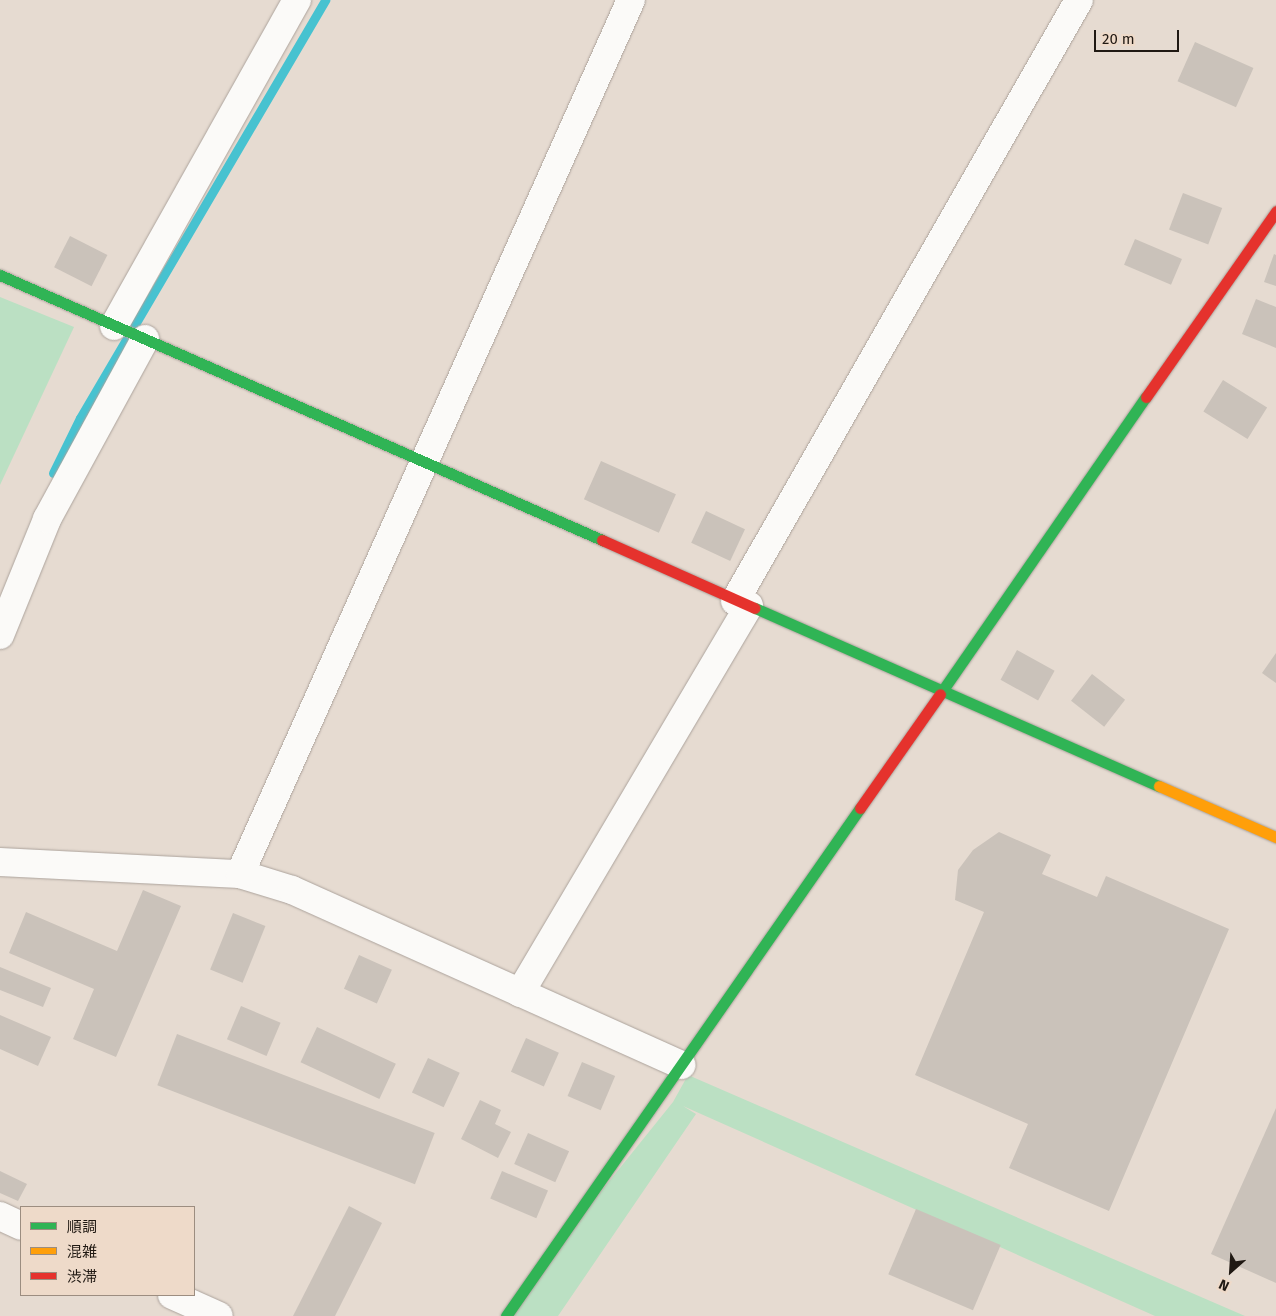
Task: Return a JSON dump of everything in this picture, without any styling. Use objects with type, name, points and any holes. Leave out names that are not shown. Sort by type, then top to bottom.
[{"type":"street","points":[[114,326],[297,0]]},
{"type":"street","points":[[240,874],[426,464],[631,0]]},
{"type":"street","points":[[520,993],[742,603],[1079,0]]},
{"type":"street","points":[[506,1316],[943,693],[1276,211]]},
{"type":"street","points":[[0,275],[943,693],[1276,837]]},
{"type":"street","points":[[0,635],[47,519],[146,340]]},
{"type":"street","points":[[0,862],[240,874],[292,890],[682,1066]]},
{"type":"street","points":[[0,1216],[20,1226]]},
{"type":"street","points":[[174,1296],[219,1316]]},
{"type":"green space","points":[[0,297],[74,327],[0,485]]},
{"type":"green space","points":[[688,1075],[1245,1316],[1155,1316],[683,1106],[696,1114],[558,1316],[508,1316],[545,1261],[673,1102]]},
{"type":"building","points":[[1195,42],[1253,68],[1236,107],[1178,81]]},
{"type":"building","points":[[1183,193],[1222,208],[1208,244],[1169,229]]},
{"type":"building","points":[[70,236],[107,255],[92,286],[54,267]]},
{"type":"building","points":[[1135,239],[1182,259],[1171,285],[1124,265]]},
{"type":"building","points":[[1274,254],[1276,255],[1276,286],[1264,282]]},
{"type":"building","points":[[1256,299],[1276,307],[1276,348],[1242,334]]},
{"type":"building","points":[[1223,380],[1267,408],[1247,439],[1203,411]]},
{"type":"building","points":[[601,461],[676,494],[659,533],[584,499]]},
{"type":"building","points":[[706,511],[745,529],[730,561],[691,543]]},
{"type":"building","points":[[1017,650],[1055,671],[1038,701],[1001,680]]},
{"type":"building","points":[[1276,653],[1276,683],[1262,673]]},
{"type":"building","points":[[1092,674],[1125,700],[1104,727],[1071,701]]},
{"type":"building","points":[[999,832],[1051,855],[1042,874],[1097,897],[1106,876],[1229,929],[1109,1211],[1009,1168],[1028,1124],[915,1075],[984,912],[955,900],[958,870],[973,850]]},
{"type":"building","points":[[143,890],[181,906],[116,1057],[73,1039],[94,989],[9,953],[26,912],[117,951]]},
{"type":"building","points":[[233,913],[265,926],[243,983],[210,970]]},
{"type":"building","points":[[359,955],[392,970],[377,1003],[344,989]]},
{"type":"building","points":[[0,967],[51,988],[43,1007],[0,990]]},
{"type":"building","points":[[241,1006],[281,1023],[267,1056],[227,1039]]},
{"type":"building","points":[[0,1015],[51,1037],[38,1066],[0,1049]]},
{"type":"building","points":[[317,1027],[396,1064],[379,1099],[301,1062]]},
{"type":"building","points":[[177,1034],[435,1133],[415,1184],[157,1085]]},
{"type":"building","points":[[526,1038],[559,1053],[544,1086],[511,1072]]},
{"type":"building","points":[[428,1058],[460,1073],[444,1107],[412,1092]]},
{"type":"building","points":[[582,1062],[615,1076],[601,1110],[568,1096]]},
{"type":"building","points":[[480,1100],[501,1110],[495,1124],[511,1132],[498,1158],[461,1139]]},
{"type":"building","points":[[1276,1108],[1276,1283],[1211,1254]]},
{"type":"building","points":[[528,1133],[569,1151],[555,1182],[514,1164]]},
{"type":"building","points":[[0,1171],[27,1184],[18,1201],[0,1193]]},
{"type":"building","points":[[502,1171],[548,1191],[536,1218],[490,1199]]},
{"type":"building","points":[[349,1206],[382,1223],[335,1316],[293,1316]]},
{"type":"building","points":[[916,1209],[1001,1245],[973,1310],[888,1274]]},
{"type":"waterway","points":[[53,473],[80,418],[325,0]]},
{"type":"traffic: fast","points":[[0,275],[602,540]]},
{"type":"traffic: fast","points":[[940,694],[1146,397]]},
{"type":"traffic: fast","points":[[755,608],[1159,786]]},
{"type":"traffic: fast","points":[[506,1316],[860,808]]},
{"type":"traffic: slow","points":[[1159,786],[1276,837]]},
{"type":"traffic: jam","points":[[1146,397],[1276,211]]},
{"type":"traffic: jam","points":[[602,540],[755,608]]},
{"type":"traffic: jam","points":[[860,808],[940,694]]}]
